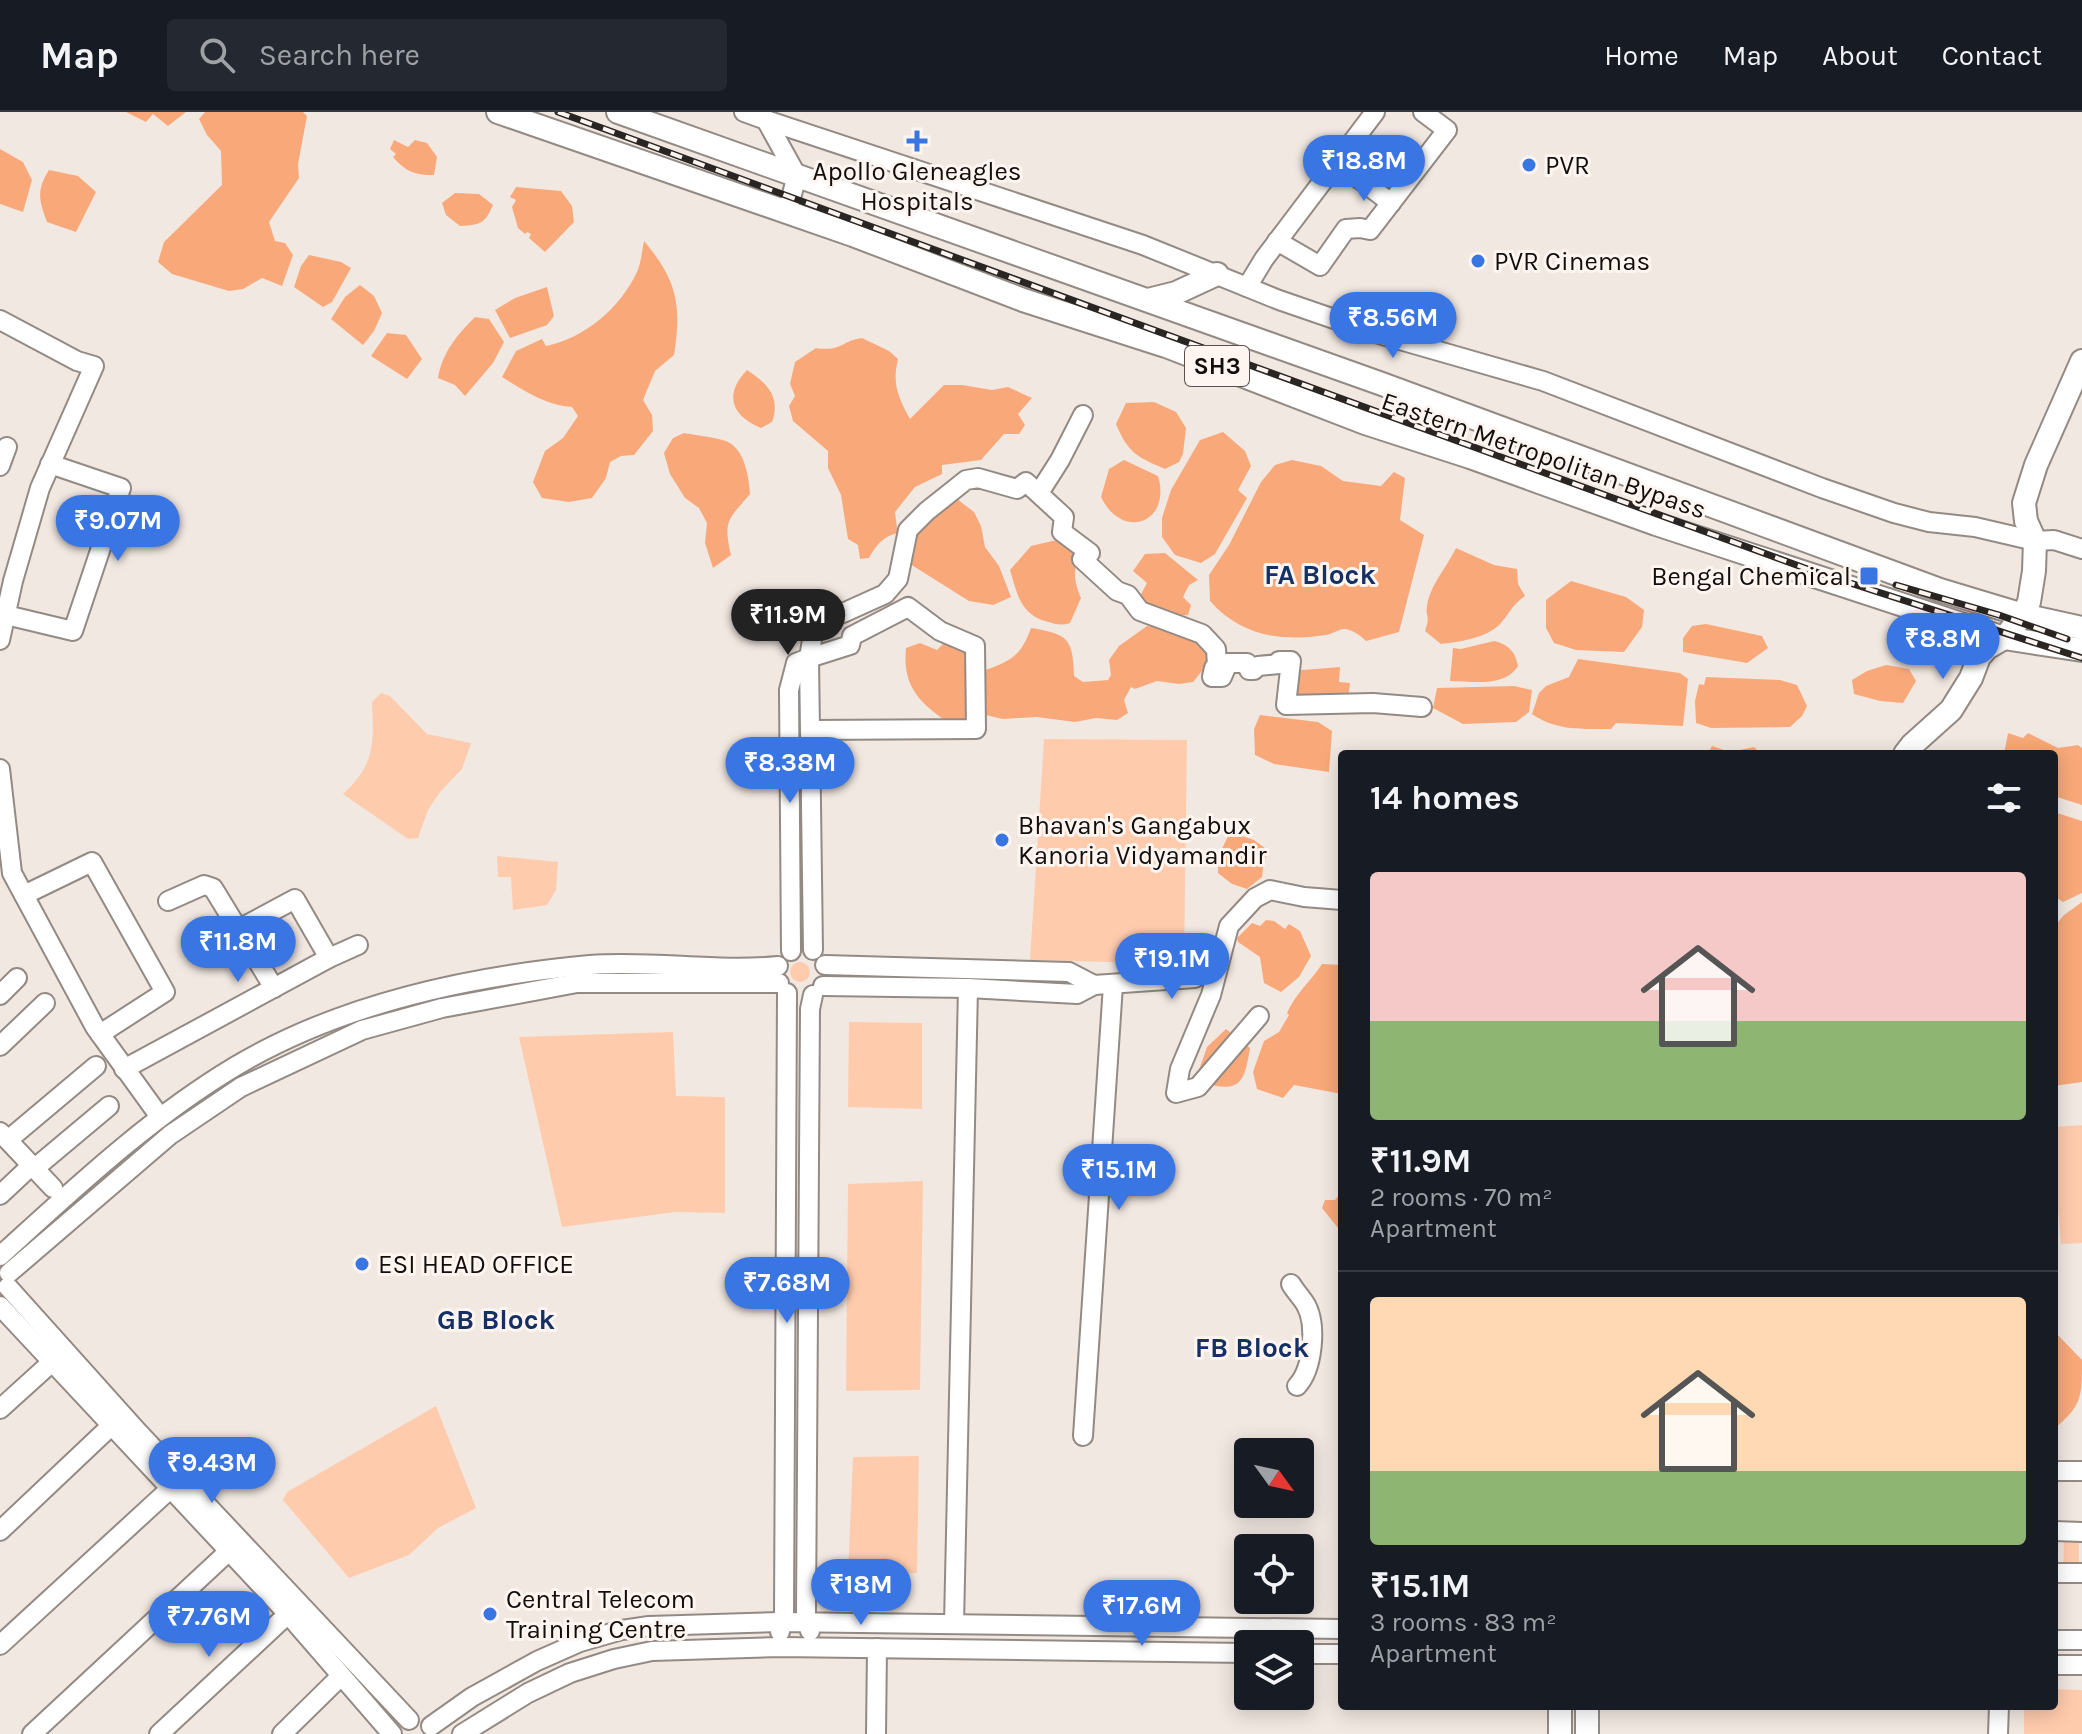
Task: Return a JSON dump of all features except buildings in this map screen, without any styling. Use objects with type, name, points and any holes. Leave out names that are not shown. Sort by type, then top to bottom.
[{"type":"main road","name":"Eastern Metropolitan Bypass","points":[[498,112],[787,212],[1023,300],[1166,346],[1365,423],[1656,524],[2004,638],[2082,650]]},
{"type":"main road","name":"Eastern Metropolitan Bypass","points":[[618,112],[1148,300],[1940,590],[2023,615],[2082,628]]},
{"type":"main road","points":[[1148,300],[1176,293],[1217,274]]},
{"type":"main road","points":[[1909,750],[1959,700],[1979,657],[2004,638],[2023,615],[2029,602],[2035,541],[2026,521],[2024,503],[2036,465],[2082,361]]},
{"type":"main road","points":[[1560,1710],[1560,1734]]},
{"type":"main road","points":[[1587,1710],[1587,1734]]},
{"type":"street","points":[[744,112],[1074,221],[1394,339],[1543,381],[1894,513],[2035,541],[2054,540],[2082,549]]},
{"type":"street","points":[[1247,287],[1277,241],[1375,112]]},
{"type":"street","points":[[1277,241],[1320,266],[1340,233],[1346,229],[1370,230],[1454,131],[1423,112]]},
{"type":"street","points":[[766,120],[797,176],[787,212]]},
{"type":"street","points":[[1337,162],[1391,203]]},
{"type":"street","points":[[0,320],[77,361],[94,366],[40,488],[0,640]]},
{"type":"street","points":[[1039,493],[1083,415]]},
{"type":"street","points":[[0,466],[7,447]]},
{"type":"street","points":[[6,615],[73,631],[121,488],[50,464]]},
{"type":"street","points":[[817,1647],[807,1622],[810,1050],[818,990],[826,975],[819,958],[809,619],[830,610],[843,613],[885,594],[898,579],[908,530],[966,480],[978,478],[1017,489],[1026,482],[1064,517],[1062,532],[1090,553],[1082,559],[1117,591],[1128,595],[1140,611],[1181,624],[1205,636],[1216,649],[1217,666],[1212,677],[1222,677],[1228,663],[1247,663],[1249,670],[1254,670],[1258,666],[1291,661],[1286,705],[1373,703],[1422,707]]},
{"type":"street","points":[[780,1647],[780,1622],[784,1615],[788,1052],[782,981],[791,951],[789,690],[796,663],[850,645],[852,636],[908,607],[940,631],[975,646],[976,729],[811,730]]},
{"type":"street","points":[[0,769],[3,822],[12,873],[100,1034],[160,1117]]},
{"type":"street","points":[[24,895],[92,862],[165,992],[100,1034]]},
{"type":"street","points":[[168,901],[209,885],[274,988]]},
{"type":"street","points":[[1259,1016],[1198,1087],[1176,1093],[1180,1069],[1201,1024],[1229,926],[1255,898],[1270,890],[1338,900]]},
{"type":"street","points":[[239,929],[295,899],[329,958]]},
{"type":"street","points":[[124,1069],[358,945]]},
{"type":"street","points":[[791,951],[804,948],[819,958],[1069,972],[1094,985],[1113,985],[1195,978],[1223,950]]},
{"type":"street","points":[[0,995],[17,978]]},
{"type":"street","points":[[3,1275],[94,1170],[160,1117],[236,1066],[274,1046],[394,998],[492,978],[577,983],[782,981],[798,997],[818,990],[968,988],[1077,994],[1094,985]]},
{"type":"street","points":[[3,1275],[139,1160],[241,1087],[362,1030],[538,980]]},
{"type":"street","points":[[1083,1436],[1113,985]]},
{"type":"street","points":[[948,1624],[968,988]]},
{"type":"street","points":[[0,1046],[45,1003]]},
{"type":"street","points":[[788,1052],[810,1050]]},
{"type":"street","points":[[53,1188],[2,1135],[96,1066]]},
{"type":"street","points":[[184,1101],[194,1118]]},
{"type":"street","points":[[0,1195],[109,1106]]},
{"type":"street","points":[[787,1245],[809,1244]]},
{"type":"street","points":[[3,1275],[112,1425],[149,1456],[170,1489],[228,1552],[277,1592],[288,1614],[392,1734],[400,1724],[417,1719],[434,1730],[496,1682],[570,1646],[622,1630],[689,1624],[780,1622],[1338,1629]]},
{"type":"street","points":[[1291,1284],[1307,1307],[1312,1328],[1310,1355],[1302,1381],[1297,1386]]},
{"type":"street","points":[[0,1306],[59,1356],[277,1592],[409,1720]]},
{"type":"street","points":[[0,1409],[59,1356]]},
{"type":"street","points":[[0,1531],[112,1425]]},
{"type":"street","points":[[2058,1471],[2082,1471]]},
{"type":"street","points":[[0,1645],[170,1489]]},
{"type":"street","points":[[2058,1531],[2082,1532]]},
{"type":"street","points":[[32,1734],[228,1552]]},
{"type":"street","points":[[2058,1573],[2082,1573]]},
{"type":"street","points":[[159,1734],[288,1614]]},
{"type":"street","points":[[688,1649],[689,1624]]},
{"type":"street","points":[[1179,1652],[1181,1627]]},
{"type":"street","points":[[2058,1640],[2082,1640]]},
{"type":"street","points":[[462,1734],[528,1693],[588,1666],[634,1654],[688,1649],[780,1647],[1234,1653]]},
{"type":"street","points":[[876,1734],[877,1648]]},
{"type":"street","points":[[1314,1654],[1338,1654]]},
{"type":"street","points":[[2058,1665],[2082,1665]]},
{"type":"street","points":[[282,1734],[341,1676]]},
{"type":"street","points":[[1998,1734],[1999,1710]]},
{"type":"shaded area","points":[[126,112],[186,112],[168,126],[153,114],[146,122]]},
{"type":"shaded area","points":[[205,112],[303,112],[307,116],[298,164],[299,178],[269,222],[275,241],[285,243],[293,255],[282,286],[262,278],[243,289],[229,291],[172,274],[158,262],[164,242],[222,185],[221,151],[207,135],[199,119]]},
{"type":"shaded area","points":[[394,140],[408,147],[415,140],[427,143],[437,157],[434,175],[411,172],[402,166],[390,149]]},
{"type":"shaded area","points":[[0,149],[23,162],[32,180],[23,212],[0,204]]},
{"type":"shaded area","points":[[49,170],[78,176],[96,192],[76,232],[47,222],[40,196]]},
{"type":"shaded area","points":[[516,187],[561,191],[572,206],[574,222],[545,252],[529,238],[531,234],[525,234],[518,228],[512,207],[516,200],[510,197]]},
{"type":"shaded area","points":[[455,193],[479,194],[493,205],[481,222],[460,226],[446,215],[442,203]]},
{"type":"shaded area","points":[[644,241],[664,268],[677,307],[674,355],[655,371],[643,400],[652,415],[653,431],[634,455],[621,456],[610,462],[606,478],[592,498],[569,502],[542,498],[533,482],[545,451],[563,438],[578,416],[572,407],[544,400],[502,377],[516,351],[542,339],[546,346],[560,342],[600,320],[630,285],[637,272]]},
{"type":"shaded area","points":[[309,255],[341,262],[351,268],[332,302],[323,307],[294,287],[301,266]]},
{"type":"shaded area","points":[[360,285],[374,296],[382,313],[363,345],[331,319],[345,297]]},
{"type":"shaded area","points":[[547,287],[554,316],[547,325],[510,338],[495,310],[515,298]]},
{"type":"shaded area","points":[[475,317],[489,319],[504,342],[493,363],[465,396],[455,385],[438,378],[451,345]]},
{"type":"shaded area","points":[[387,333],[406,335],[422,359],[407,379],[371,356]]},
{"type":"shaded area","points":[[862,338],[898,359],[897,390],[910,419],[944,385],[992,390],[1008,387],[1032,398],[1018,414],[1025,425],[1019,434],[1004,434],[981,460],[942,465],[942,474],[915,487],[895,512],[897,528],[901,533],[886,538],[869,558],[860,559],[858,545],[848,539],[841,495],[828,468],[828,451],[793,421],[789,406],[795,396],[790,384],[795,362],[816,348],[831,349]]},
{"type":"shaded area","points":[[747,370],[766,386],[775,405],[772,422],[761,428],[743,417],[734,404],[735,388]]},
{"type":"shaded area","points":[[1154,402],[1176,412],[1186,428],[1179,462],[1165,469],[1134,453],[1116,424],[1126,403]]},
{"type":"shaded area","points":[[1223,432],[1245,451],[1251,466],[1238,490],[1247,498],[1215,554],[1201,563],[1175,555],[1162,537],[1162,518],[1171,490],[1200,440]]},
{"type":"shaded area","points":[[684,433],[728,442],[738,451],[747,473],[750,494],[729,521],[731,555],[713,568],[705,543],[707,523],[699,508],[685,498],[670,474],[664,453],[673,438]]},
{"type":"shaded area","points":[[1124,460],[1158,476],[1158,505],[1152,515],[1143,521],[1121,519],[1110,511],[1101,497],[1109,469]]},
{"type":"shaded area","points":[[1292,460],[1321,466],[1343,481],[1381,486],[1394,472],[1405,478],[1400,520],[1424,535],[1399,632],[1366,641],[1353,631],[1344,629],[1326,635],[1278,637],[1248,629],[1222,613],[1210,601],[1209,575],[1229,545],[1261,482],[1275,465]]},
{"type":"shaded area","points":[[957,499],[974,512],[981,526],[985,547],[999,566],[1011,597],[993,605],[969,601],[910,564],[924,525]]},
{"type":"shaded area","points":[[1061,539],[1081,551],[1075,574],[1081,598],[1070,623],[1060,624],[1030,613],[1018,594],[1010,570],[1031,546]]},
{"type":"shaded area","points":[[1456,548],[1494,565],[1517,569],[1518,584],[1525,596],[1488,633],[1441,644],[1425,631],[1427,606],[1435,583]]},
{"type":"shaded area","points":[[1165,553],[1198,580],[1189,585],[1183,597],[1191,605],[1188,615],[1162,612],[1139,598],[1147,583],[1133,571],[1145,554]]},
{"type":"shaded area","points":[[1571,581],[1626,597],[1644,610],[1642,627],[1624,652],[1576,650],[1554,643],[1546,628],[1546,600]]},
{"type":"shaded area","points":[[1706,624],[1762,636],[1768,648],[1747,663],[1683,652],[1683,638],[1692,626]]},
{"type":"shaded area","points":[[1147,626],[1201,634],[1215,667],[1202,671],[1193,682],[1157,681],[1135,689],[1131,687],[1124,700],[1128,713],[1117,720],[1003,719],[981,714],[983,671],[1014,656],[1031,628],[1053,633],[1066,640],[1072,653],[1074,676],[1083,682],[1108,680],[1111,675],[1109,660],[1119,646]]},
{"type":"shaded area","points":[[948,639],[959,642],[971,656],[967,719],[950,724],[915,693],[906,662],[906,648],[920,643],[937,650]]},
{"type":"shaded area","points":[[1494,641],[1507,647],[1515,656],[1518,666],[1512,673],[1487,682],[1450,681],[1453,648]]},
{"type":"shaded area","points":[[1578,659],[1680,673],[1688,679],[1683,726],[1616,723],[1611,729],[1580,729],[1551,724],[1532,714],[1539,693],[1546,686],[1569,677]]},
{"type":"shaded area","points":[[1886,665],[1909,669],[1916,681],[1903,703],[1854,694],[1852,680]]},
{"type":"shaded area","points":[[1340,667],[1339,682],[1350,683],[1348,700],[1289,701],[1290,671]]},
{"type":"shaded area","points":[[1706,677],[1780,680],[1797,685],[1807,706],[1802,716],[1790,727],[1711,728],[1696,723],[1695,701],[1699,684],[1704,685]]},
{"type":"shaded area","points":[[1514,686],[1532,690],[1529,712],[1516,722],[1463,724],[1433,708],[1437,688]]},
{"type":"shaded area","points":[[381,693],[390,696],[427,734],[471,743],[462,769],[428,810],[418,838],[408,839],[343,794],[367,763],[373,730],[372,702]]},
{"type":"shaded area","points":[[1260,715],[1318,722],[1332,731],[1329,772],[1274,764],[1255,755],[1254,729]]},
{"type":"shaded area","points":[[2008,733],[2023,738],[2028,733],[2058,748],[2078,745],[2082,748],[2082,805],[2058,797],[2058,750],[2005,750]]},
{"type":"shaded area","points":[[1044,739],[1187,740],[1184,964],[1030,960]]},
{"type":"shaded area","points":[[2058,813],[2082,821],[2082,893],[2063,902],[2058,899]]},
{"type":"shaded area","points":[[1230,832],[1254,840],[1269,851],[1264,860],[1262,877],[1247,889],[1232,884],[1218,873],[1218,857]]},
{"type":"shaded area","points":[[497,856],[558,862],[556,890],[547,905],[513,910],[511,877],[498,877]]},
{"type":"shaded area","points":[[2082,902],[2082,1082],[2058,1085],[2058,922]]},
{"type":"shaded area","points":[[1266,920],[1274,921],[1285,929],[1289,924],[1300,931],[1311,956],[1299,977],[1281,992],[1264,983],[1260,957],[1238,942],[1237,938],[1252,923],[1260,926]]},
{"type":"shaded area","points":[[800,962],[807,965],[810,972],[807,979],[800,982],[793,979],[790,972],[793,965]]},
{"type":"shaded area","points":[[1322,964],[1338,965],[1338,1093],[1294,1085],[1283,1098],[1257,1089],[1253,1072],[1264,1041],[1279,1032],[1294,1000]]},
{"type":"shaded area","points":[[849,1022],[922,1023],[922,1109],[848,1107]]},
{"type":"shaded area","points":[[1226,1029],[1250,1048],[1242,1078],[1238,1083],[1225,1087],[1202,1083],[1198,1073],[1207,1047]]},
{"type":"shaded area","points":[[673,1032],[676,1096],[725,1097],[725,1213],[675,1212],[562,1227],[519,1037]]},
{"type":"shaded area","points":[[2082,1125],[2082,1243],[2061,1244],[2058,1127]]},
{"type":"shaded area","points":[[923,1181],[920,1390],[846,1391],[848,1184]]},
{"type":"shaded area","points":[[1338,1196],[1338,1228],[1322,1208],[1325,1200],[1335,1200]]},
{"type":"shaded area","points":[[2058,1335],[2082,1360],[2082,1383],[2078,1400],[2058,1425]]},
{"type":"shaded area","points":[[436,1406],[476,1508],[438,1528],[409,1555],[349,1578],[283,1500],[287,1492]]},
{"type":"shaded area","points":[[919,1456],[917,1573],[848,1575],[853,1457]]},
{"type":"shaded area","points":[[2079,1539],[2079,1569],[2063,1569],[2064,1540]]},
{"type":"shaded area","points":[[2058,1689],[2082,1690],[2082,1734],[2024,1734],[2024,1710],[2058,1710]]},
{"type":"railway","points":[[558,112],[1810,570],[2082,658]]},
{"type":"railway","points":[[1896,585],[1999,615],[2067,639]]},
{"type":"place","name":"Apollo Gleneagles Hospitals","points":[[917,141]]},
{"type":"place","name":"PVR","points":[[1529,165]]},
{"type":"place","name":"PVR Cinemas","points":[[1478,261]]},
{"type":"place","name":"Bengal Chemical","points":[[1869,576]]},
{"type":"place","name":"Bhavan's Gangabux Kanoria Vidyamandir","points":[[1002,840]]},
{"type":"place","name":"ESI HEAD OFFICE","points":[[362,1264]]},
{"type":"place","name":"Central Telecom Training Centre","points":[[490,1614]]},
{"type":"district","name":"FA Block","points":[[1320,574]]},
{"type":"district","name":"GB Block","points":[[496,1319]]},
{"type":"district","name":"FB Block","points":[[1252,1347]]}]
